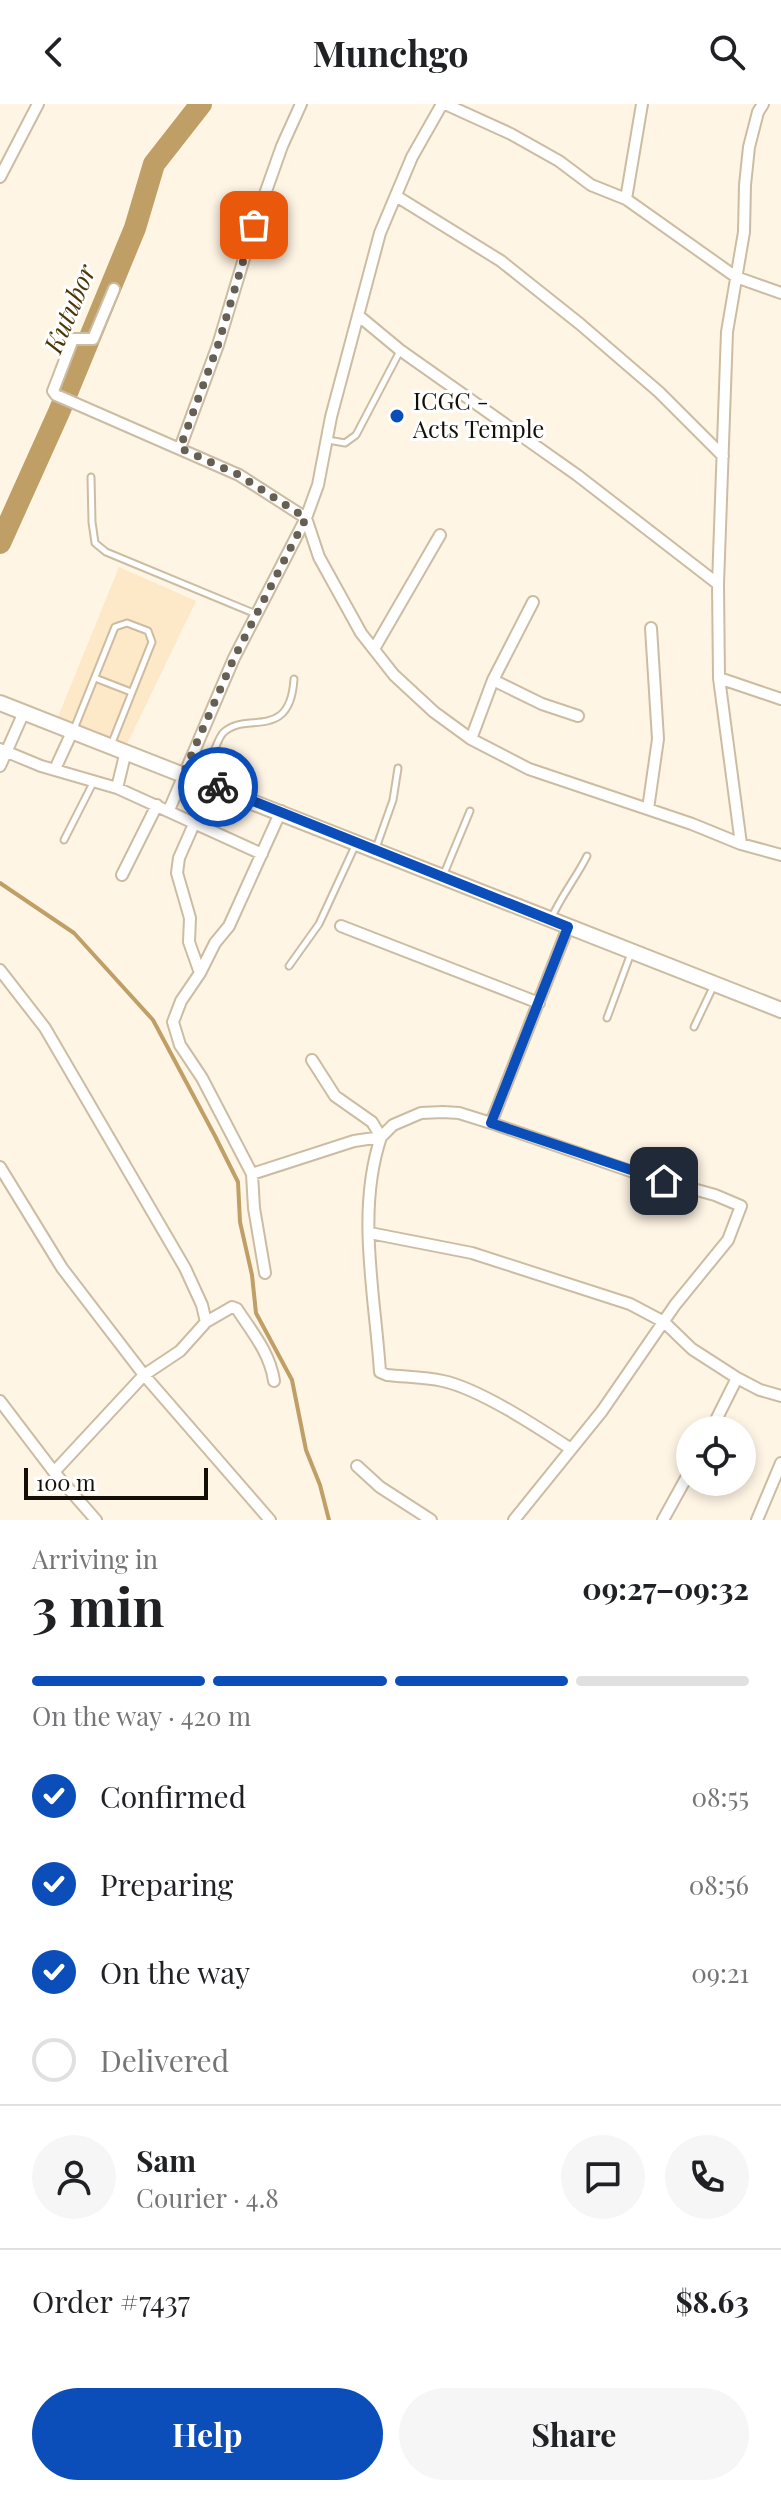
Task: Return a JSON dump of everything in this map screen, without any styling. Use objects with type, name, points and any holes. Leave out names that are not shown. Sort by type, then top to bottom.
[{"type":"main road","points":[[0,703],[781,1010]]},
{"type":"street","points":[[0,177],[38,104]]},
{"type":"street","points":[[180,448],[218,345],[254,225],[282,146],[301,104]]},
{"type":"street","points":[[169,810],[256,614],[306,518],[318,485],[380,233],[412,157],[444,104],[511,134],[559,161],[591,185],[626,199],[736,277],[781,293]]},
{"type":"street","points":[[626,199],[642,104]]},
{"type":"street","points":[[741,844],[719,678],[718,584],[726,346],[744,232],[749,147],[763,104]]},
{"type":"street","points":[[396,196],[501,261],[659,392],[723,456]]},
{"type":"street","points":[[114,289],[93,339],[73,339],[53,391],[56,395],[239,475],[306,518],[324,568],[374,649],[394,675],[434,712],[471,739],[529,769],[741,844],[781,855]]},
{"type":"street","points":[[359,316],[400,350],[566,467],[718,584]]},
{"type":"street","points":[[374,649],[440,535]]},
{"type":"street","points":[[471,739],[493,680],[533,602]]},
{"type":"street","points":[[648,809],[658,739],[651,628]]},
{"type":"street","points":[[719,678],[781,699]]},
{"type":"street","points":[[493,680],[542,704],[578,716]]},
{"type":"street","points":[[0,766],[4,751],[24,712]]},
{"type":"street","points":[[55,769],[73,730]]},
{"type":"street","points":[[4,751],[93,783],[117,788],[262,854]]},
{"type":"street","points":[[117,788],[126,751]]},
{"type":"street","points":[[122,875],[157,805]]},
{"type":"street","points":[[265,1273],[254,1208],[252,1174],[174,1031],[175,1012],[215,943],[229,926],[281,811]]},
{"type":"street","points":[[194,824],[179,858],[177,873],[190,918],[189,942],[200,973]]},
{"type":"street","points":[[341,926],[539,1003]]},
{"type":"street","points":[[491,1123],[568,927]]},
{"type":"street","points":[[0,970],[45,1028],[148,1202],[191,1281],[206,1322]]},
{"type":"street","points":[[312,1060],[335,1096],[372,1122],[381,1137]]},
{"type":"street","points":[[514,1520],[602,1411],[664,1322],[728,1240],[741,1206],[459,1113],[421,1113],[393,1125],[381,1137],[373,1160],[368,1210],[380,1372],[445,1381],[467,1389],[571,1449]]},
{"type":"street","points":[[252,1174],[354,1141],[381,1137]]},
{"type":"street","points":[[0,1167],[62,1268],[144,1375],[270,1520]]},
{"type":"street","points":[[370,1233],[472,1253],[630,1304],[664,1322],[692,1349],[737,1378],[781,1396]]},
{"type":"street","points":[[54,1472],[144,1375],[180,1351],[206,1322],[232,1307],[237,1309],[272,1364],[274,1381]]},
{"type":"street","points":[[718,1416],[737,1378]]},
{"type":"street","points":[[0,1401],[54,1472],[96,1520]]},
{"type":"street","points":[[757,1520],[777,1485],[781,1463]]},
{"type":"street","points":[[357,1466],[380,1487],[431,1520]]},
{"type":"street","points":[[663,1520],[676,1496]]},
{"type":"lane","points":[[327,440],[345,443],[356,435],[400,350]]},
{"type":"lane","points":[[91,477],[95,543],[106,552],[256,614]]},
{"type":"lane","points":[[73,730],[115,627],[127,623],[148,631],[152,642],[111,745]]},
{"type":"lane","points":[[95,678],[131,692]]},
{"type":"lane","points":[[204,781],[223,734],[233,728],[265,723],[279,715],[288,706],[294,679]]},
{"type":"lane","points":[[376,849],[393,800],[398,768]]},
{"type":"lane","points":[[64,840],[93,783]]},
{"type":"lane","points":[[443,876],[470,811]]},
{"type":"lane","points":[[289,966],[319,924],[357,841]]},
{"type":"lane","points":[[551,920],[563,893],[575,879],[587,856]]},
{"type":"lane","points":[[607,1018],[631,953]]},
{"type":"lane","points":[[694,1027],[715,984]]},
{"type":"shaded area","points":[[119,567],[196,601],[126,746],[58,717]]},
{"type":"waterway","name":"Kutubor","points":[[0,543],[59,412],[135,228],[154,164],[201,104]]},
{"type":"waterway","points":[[0,883],[74,933],[153,1020],[215,1136],[238,1182],[240,1222],[252,1275],[256,1313],[292,1380],[306,1450],[329,1520]]},
{"type":"way so far","points":[[218,787],[183,774],[234,658],[306,518],[239,475],[180,448],[218,345],[254,225]]},
{"type":"place","name":"ICGC - Acts Temple","points":[[397,416]]},
{"type":"route","points":[[218,787],[568,927],[491,1123],[664,1181]]}]
